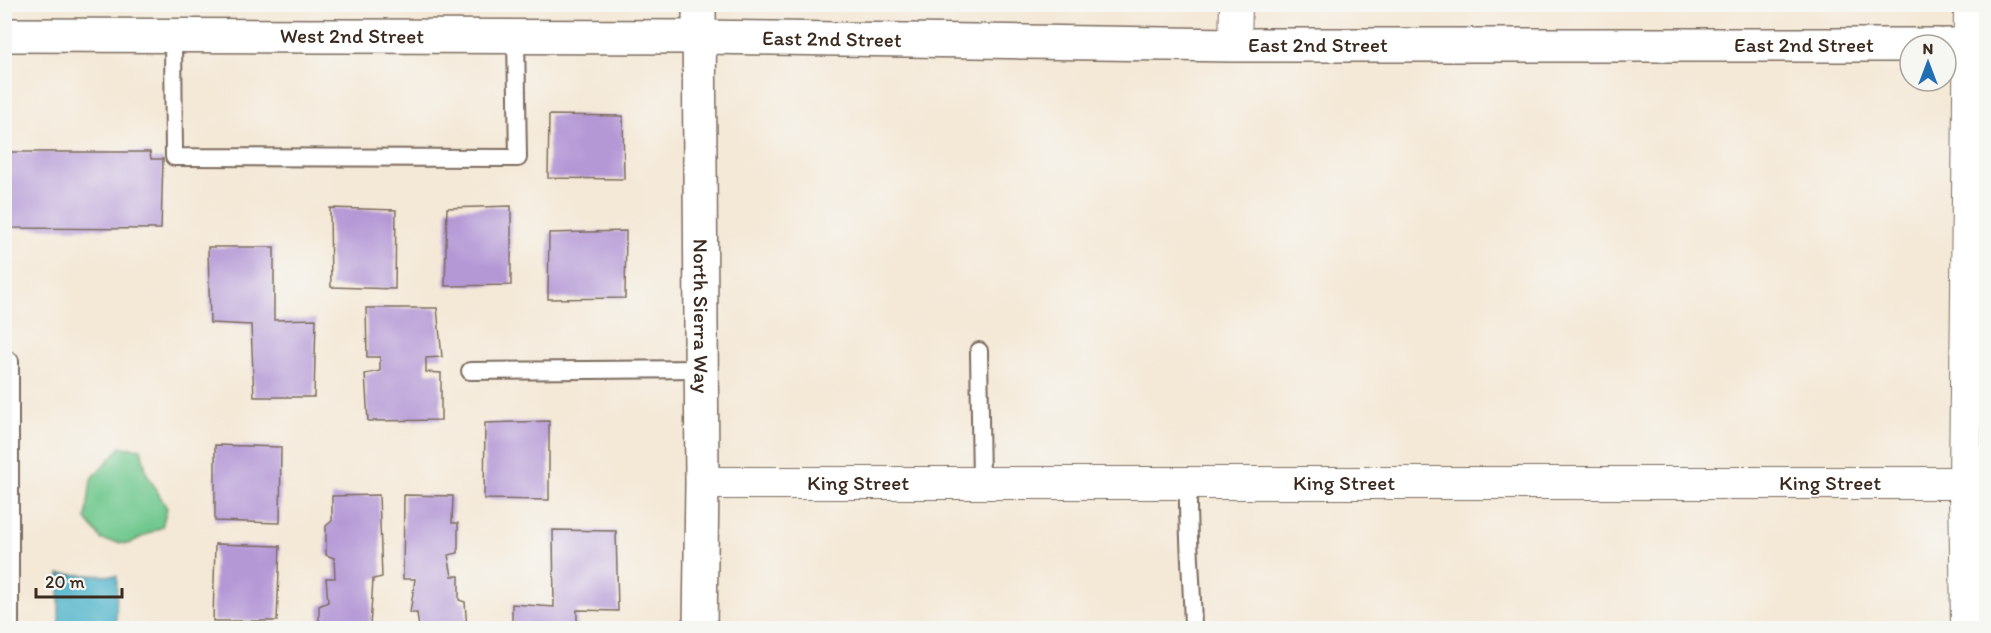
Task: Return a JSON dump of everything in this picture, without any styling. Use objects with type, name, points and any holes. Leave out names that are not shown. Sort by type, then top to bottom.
[{"type":"street","name":"North Sierra Way","points":[[699,4],[702,483],[700,628]]},
{"type":"street","points":[[1235,45],[1236,4]]},
{"type":"street","points":[[1967,628],[1976,483],[1960,45],[1970,4]]},
{"type":"street","name":"West 2nd Street","points":[[4,35],[699,37]]},
{"type":"street","name":"East 2nd Street","points":[[699,37],[1235,45],[1960,45]]},
{"type":"street","name":"King Street","points":[[702,483],[1976,483]]},
{"type":"lane","points":[[172,36],[174,157],[518,158],[516,36]]},
{"type":"lane","points":[[979,351],[981,483]]},
{"type":"lane","points":[[4,361],[10,361],[8,620]]},
{"type":"lane","points":[[470,371],[701,369]]},
{"type":"lane","points":[[1188,483],[1193,628]]},
{"type":"green space","points":[[121,447],[141,449],[147,474],[167,508],[162,527],[128,544],[102,540],[86,519],[91,479]]},
{"type":"water","points":[[59,574],[117,576],[116,628],[59,628]]},
{"type":"building","points":[[549,115],[623,116],[624,179],[548,178]]},
{"type":"building","points":[[4,152],[150,152],[151,159],[163,159],[161,229],[4,228]]},
{"type":"building","points":[[511,206],[511,285],[445,286],[447,208]]},
{"type":"building","points":[[330,208],[396,210],[395,289],[331,287]]},
{"type":"building","points":[[626,231],[625,298],[548,299],[549,233]]},
{"type":"building","points":[[208,247],[274,247],[274,320],[316,319],[314,397],[254,397],[251,325],[210,323]]},
{"type":"building","points":[[366,308],[437,308],[442,357],[426,358],[426,372],[441,373],[441,420],[368,421],[365,374],[380,371],[380,357],[367,357]]},
{"type":"building","points":[[549,421],[549,500],[484,499],[485,423]]},
{"type":"building","points":[[215,445],[281,447],[280,523],[215,521]]},
{"type":"building","points":[[379,495],[382,577],[373,579],[370,628],[319,628],[319,606],[328,602],[326,578],[335,578],[334,558],[326,555],[326,526],[332,521],[332,496]]},
{"type":"building","points":[[404,495],[453,496],[452,523],[458,523],[458,553],[448,555],[452,576],[459,576],[459,600],[465,602],[467,628],[419,628],[417,613],[410,613],[415,579],[403,579]]},
{"type":"building","points":[[553,530],[616,531],[618,611],[577,610],[577,628],[512,628],[512,604],[554,607]]},
{"type":"building","points":[[215,544],[280,546],[277,621],[213,621]]}]
